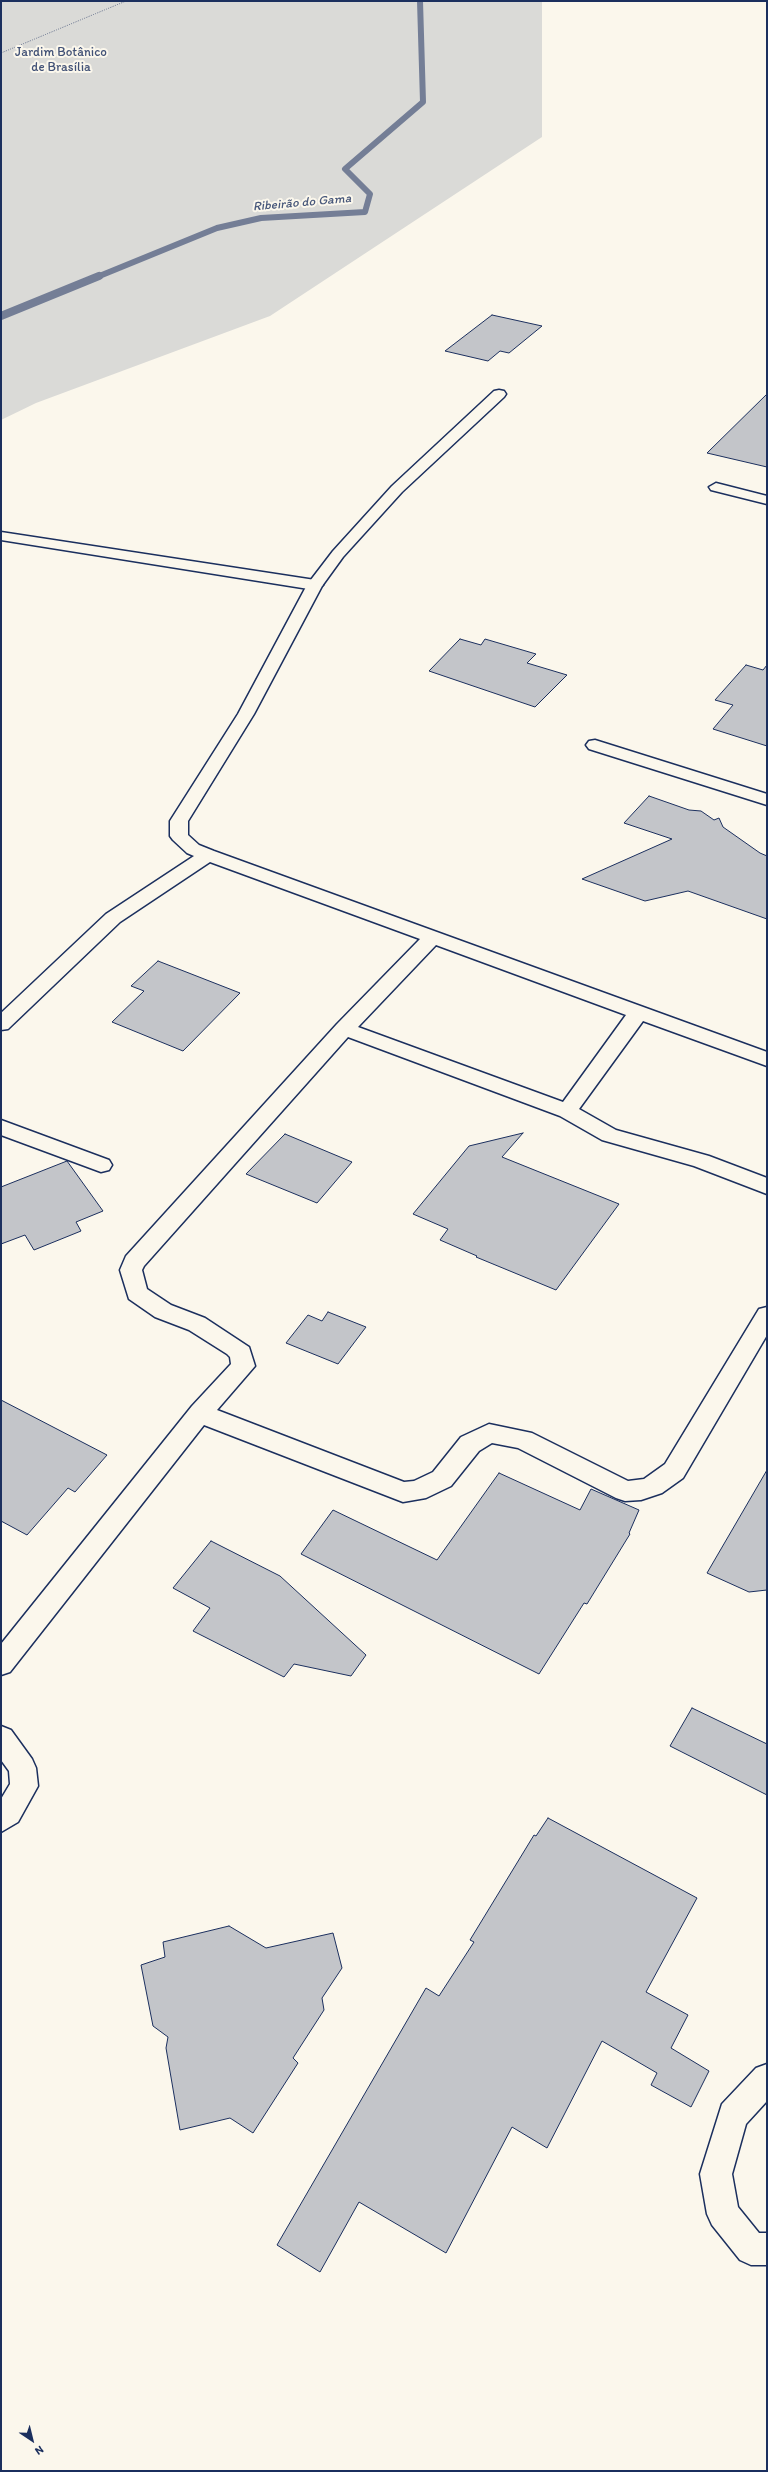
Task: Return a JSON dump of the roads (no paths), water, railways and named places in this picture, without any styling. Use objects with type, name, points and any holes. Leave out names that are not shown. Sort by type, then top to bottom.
[{"type":"street","points":[[499,394],[396,489],[338,554],[315,585],[246,714],[179,821],[179,836],[193,849],[208,855],[767,1059]]},
{"type":"street","points":[[716,487],[767,500]]},
{"type":"street","points":[[1,536],[315,585]]},
{"type":"street","points":[[595,745],[767,800]]},
{"type":"street","points":[[1,1024],[113,918],[208,855]]},
{"type":"street","points":[[1,1664],[200,1412],[244,1366],[243,1357],[235,1348],[197,1324],[163,1311],[137,1293],[131,1270],[134,1262],[344,1030],[432,938]]},
{"type":"street","points":[[567,1111],[638,1013]]},
{"type":"street","points":[[344,1030],[567,1111],[609,1135],[701,1161],[767,1186]]},
{"type":"street","points":[[1,1127],[101,1165]]},
{"type":"street","points":[[200,1412],[403,1492],[417,1491],[442,1479],[470,1444],[489,1433],[523,1440],[625,1491],[641,1490],[653,1486],[674,1471],[767,1315]]},
{"type":"street","points":[[1,1738],[22,1768],[24,1786],[8,1812],[1,1818]]},
{"type":"street","points":[[767,2079],[732,2115],[716,2174],[723,2214],[751,2249],[767,2249]]},
{"type":"waterway","name":"Ribeirão do Gama","points":[[97,277],[217,228],[261,218],[365,212],[370,194],[345,169],[423,102],[420,1]]},
{"type":"waterway","name":"Ribeirão do Gama","points":[[1,316],[99,276]]},
{"type":"park label","name":"Jardim Botânico de Brasília","points":[[61,60]]}]
